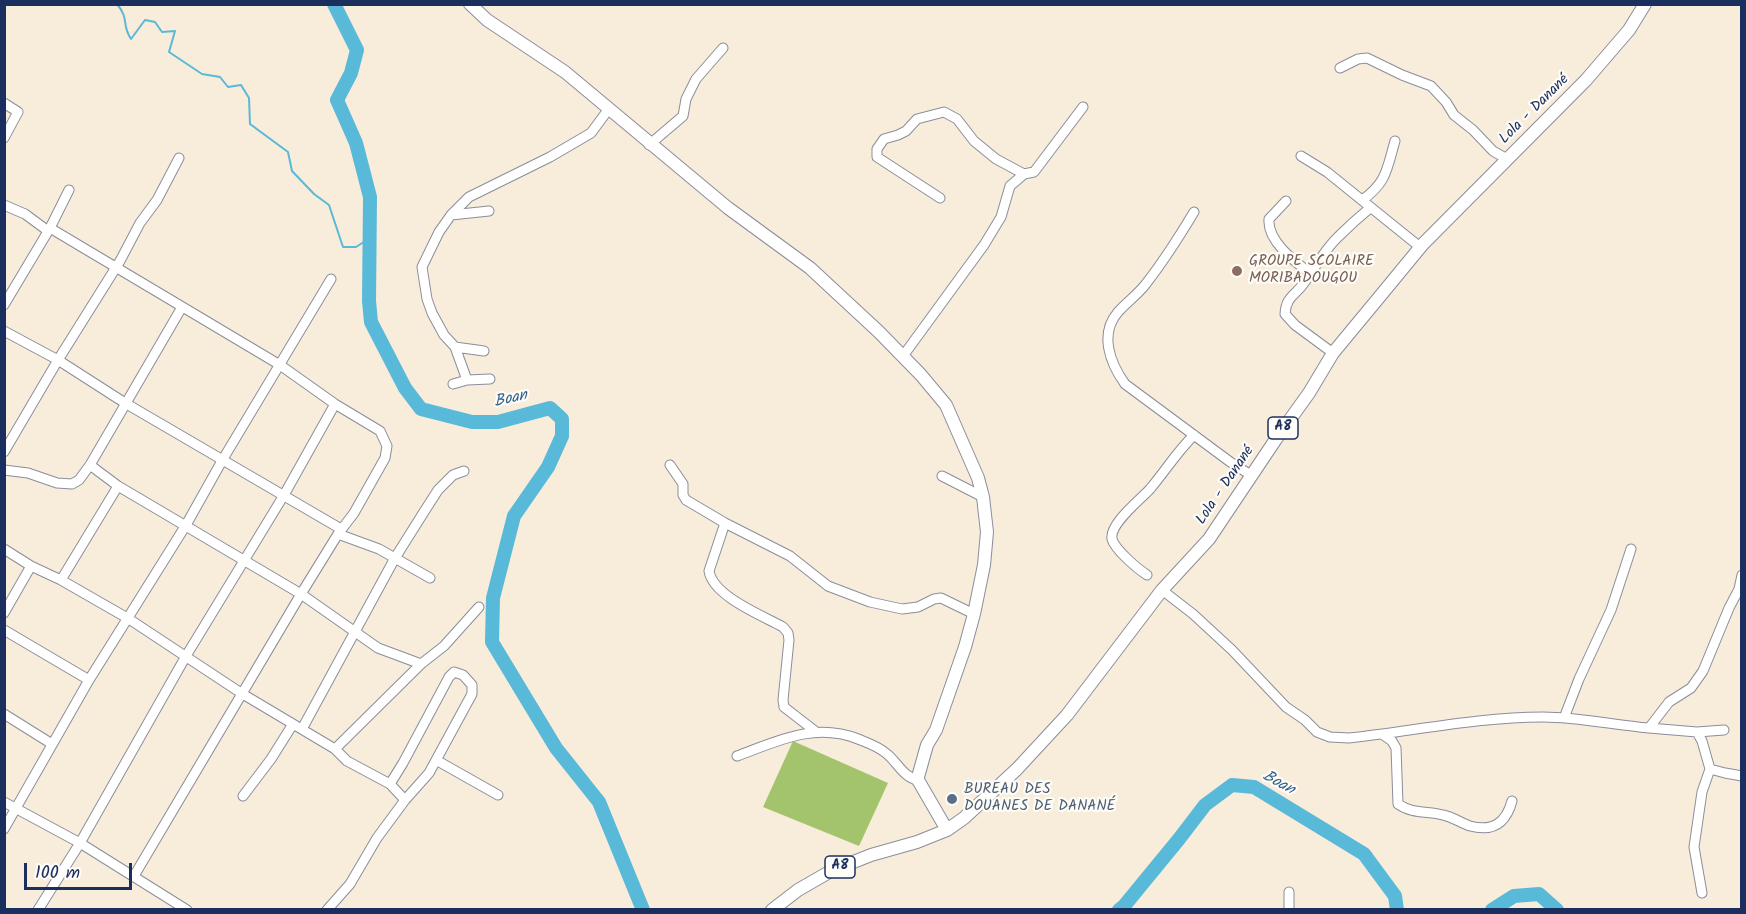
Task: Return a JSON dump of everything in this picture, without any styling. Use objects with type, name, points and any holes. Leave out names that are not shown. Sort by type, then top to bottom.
[{"type":"main road","name":"Lola - Danané","points":[[772,909],[798,890],[831,871],[947,830],[964,818],[1017,769],[1067,715],[1162,590],[1209,539],[1309,393],[1333,353],[1420,247],[1586,80],[1629,30],[1645,4]]},
{"type":"main road","points":[[470,5],[487,20],[564,72],[649,145],[728,208],[810,268],[856,309],[903,356],[946,405],[973,467],[983,497],[987,532],[984,565],[974,614],[936,730],[927,745],[918,780],[947,830]]},
{"type":"street","points":[[649,145],[683,116],[686,99],[696,79],[723,48]]},
{"type":"street","points":[[1340,68],[1367,57],[1402,75],[1431,86],[1446,102],[1454,115],[1473,130],[1493,151],[1507,159]]},
{"type":"street","points":[[4,103],[18,112],[4,138]]},
{"type":"street","points":[[903,356],[984,245],[1001,217],[1008,190],[1024,174],[1034,172],[1083,107]]},
{"type":"street","points":[[467,381],[455,347],[444,335],[432,314],[422,267],[443,226],[451,214],[469,197],[591,134],[608,110]]},
{"type":"street","points":[[940,198],[877,157],[877,149],[884,139],[906,131],[914,120],[919,118],[944,112],[951,115],[957,119],[974,141],[996,159],[1024,174]]},
{"type":"street","points":[[1362,200],[1374,192],[1386,174],[1395,141]]},
{"type":"street","points":[[1301,156],[1327,172],[1420,247]]},
{"type":"street","points":[[4,452],[116,268],[140,223],[157,200],[179,158]]},
{"type":"street","points":[[4,305],[49,230],[69,190]]},
{"type":"street","points":[[1286,201],[1269,219],[1269,227],[1278,243],[1310,273]]},
{"type":"street","points":[[4,206],[25,214],[280,365],[335,404],[380,431],[387,446],[385,458],[354,513],[339,532],[300,594],[134,876]]},
{"type":"street","points":[[1333,353],[1294,325],[1285,314],[1287,302],[1303,285],[1338,237],[1370,208]]},
{"type":"street","points":[[451,214],[489,211]]},
{"type":"street","points":[[1194,212],[1169,253],[1143,287],[1117,313],[1108,331],[1107,344],[1125,384],[1251,475]]},
{"type":"street","points":[[4,829],[89,680],[186,525],[331,279]]},
{"type":"street","points":[[4,470],[28,473],[57,483],[72,484],[79,480],[182,307]]},
{"type":"street","points":[[4,331],[58,360],[125,403],[284,495],[339,532],[379,549],[430,578]]},
{"type":"street","points":[[455,347],[484,351]]},
{"type":"street","points":[[453,384],[490,379]]},
{"type":"street","points":[[38,909],[80,843],[186,656],[284,495],[335,404]]},
{"type":"street","points":[[1147,575],[1135,566],[1112,540],[1113,532],[1120,519],[1150,489],[1172,459],[1194,435]]},
{"type":"street","points":[[90,465],[118,486],[300,594],[378,648],[422,664]]},
{"type":"street","points":[[670,465],[683,484],[683,495],[686,500],[790,556],[828,586],[902,609],[918,607],[941,598],[974,614]]},
{"type":"street","points":[[243,796],[297,726],[355,632],[395,558],[438,490],[453,475],[464,471]]},
{"type":"street","points":[[942,476],[983,497]]},
{"type":"street","points":[[61,580],[118,486]]},
{"type":"street","points":[[725,523],[709,571],[710,578],[721,592],[783,627],[788,633],[784,706],[815,731]]},
{"type":"street","points":[[4,549],[129,619],[241,693],[335,749],[347,760],[390,784],[405,800]]},
{"type":"street","points":[[1564,718],[1579,679],[1611,610],[1631,549]]},
{"type":"street","points":[[4,613],[31,566]]},
{"type":"street","points":[[1649,728],[1669,702],[1691,688],[1703,671],[1739,589],[1742,575]]},
{"type":"street","points":[[1162,590],[1232,650],[1286,707],[1305,720],[1317,732],[1337,738],[1382,734],[1474,720],[1540,717],[1697,732],[1724,730]]},
{"type":"street","points":[[335,749],[422,664],[444,646],[479,607]]},
{"type":"street","points":[[4,630],[89,680]]},
{"type":"street","points":[[327,909],[350,884],[377,838],[405,800],[429,773],[474,690],[471,682],[457,673],[452,673],[404,763],[390,784]]},
{"type":"street","points":[[4,714],[52,744]]},
{"type":"street","points":[[737,756],[783,739],[815,731],[839,732],[871,744],[887,754],[909,778],[918,780]]},
{"type":"street","points":[[1697,732],[1710,769],[1702,792],[1694,847],[1702,892]]},
{"type":"street","points":[[1382,734],[1392,741],[1396,748],[1398,804],[1405,809],[1444,815],[1470,826],[1486,826],[1499,824],[1506,818],[1512,801]]},
{"type":"street","points":[[436,760],[498,795]]},
{"type":"street","points":[[1710,769],[1742,776]]},
{"type":"street","points":[[4,802],[80,843],[187,909]]},
{"type":"street","points":[[1289,892],[1289,909]]},
{"type":"green space","points":[[793,741],[888,783],[859,846],[763,807]]},
{"type":"waterway","points":[[117,4],[123,14],[131,39],[145,20],[155,22],[162,32],[175,31],[169,52],[202,74],[220,77],[228,87],[241,85],[249,98],[250,124],[288,152],[292,171],[314,194],[329,205],[343,247],[356,247],[370,238]]},
{"type":"waterway","name":"Boan","points":[[334,4],[357,50],[351,73],[337,100],[356,143],[370,197],[369,301],[371,322],[405,388],[421,409],[472,422],[498,422],[550,408],[562,419],[562,436],[548,467],[514,516],[493,598],[492,642],[556,748],[599,802],[643,910]]},
{"type":"waterway","name":"Boan","points":[[1119,910],[1205,805],[1232,785],[1254,787],[1364,854],[1395,896],[1397,910]]},
{"type":"waterway","name":"Boan","points":[[1492,910],[1514,896],[1539,894],[1557,910]]},
{"type":"place","name":"GROUPE SCOLAIRE MORIBADOUGOU","points":[[1237,271]]},
{"type":"place","name":"BUREAU DES DOUANES DE DANANÉ","points":[[952,799]]}]
